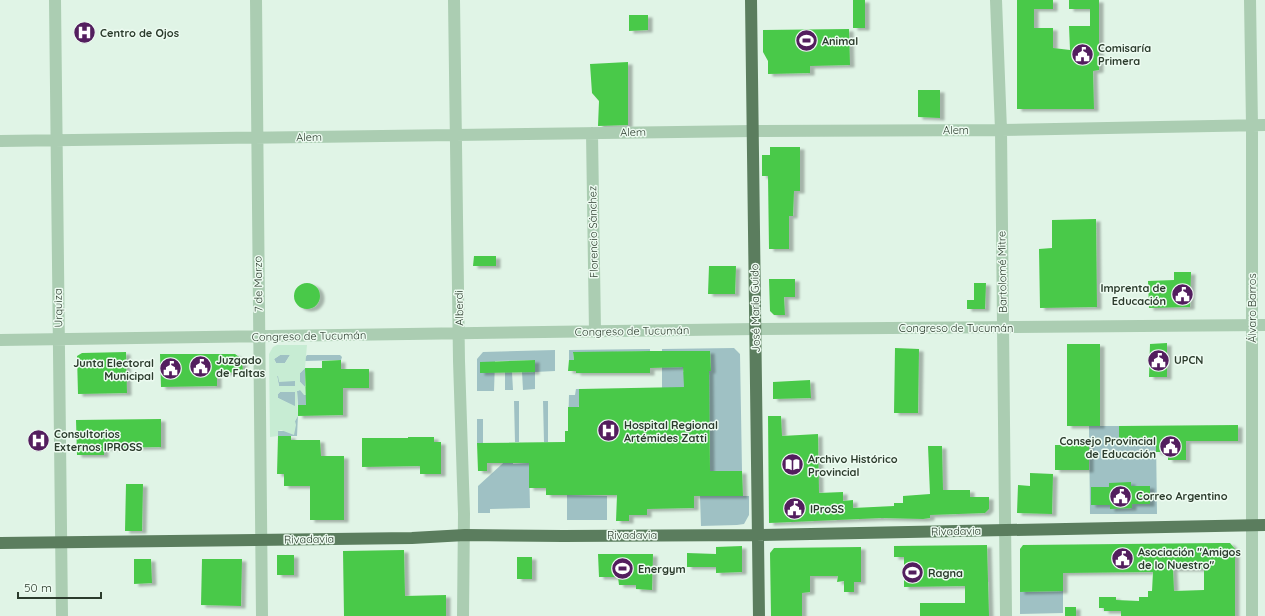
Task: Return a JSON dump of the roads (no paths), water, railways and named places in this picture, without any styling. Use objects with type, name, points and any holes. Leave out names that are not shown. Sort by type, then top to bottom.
[{"type":"main road","name":"José María Guido","points":[[751,0],[759,616]]},
{"type":"main road","name":"Rivadavia","points":[[0,543],[412,538],[464,534],[563,536],[757,535],[1259,525]]},
{"type":"street","name":"Urquiza","points":[[55,0],[62,616]]},
{"type":"street","name":"7 de Marzo","points":[[256,0],[258,336],[262,616]]},
{"type":"street","name":"Alberdi","points":[[454,0],[455,135],[464,534],[463,616]]},
{"type":"street","name":"Bartolomé Mitre","points":[[996,0],[1001,130],[1006,616]]},
{"type":"street","name":"Álvaro Barros","points":[[1250,0],[1252,125],[1252,325],[1259,525],[1252,616]]},
{"type":"street","name":"Alem","points":[[0,141],[753,131],[1001,130],[1265,125]]},
{"type":"street","name":"Florencio Sánchez","points":[[592,133],[595,332]]},
{"type":"street","name":"Congreso de Tucumán","points":[[0,340],[756,329],[1265,325]]},
{"type":"place","name":"Centro de Ojos","points":[[85,33]]},
{"type":"place","name":"Animal","points":[[806,41]]},
{"type":"place","name":"Comisaría Primera","points":[[1083,54]]},
{"type":"place","name":"Imprenta de Educación","points":[[1182,294]]},
{"type":"place","name":"UPCN","points":[[1158,360]]},
{"type":"place","name":"Juzgado de Faltas","points":[[201,366]]},
{"type":"place","name":"Junta Electoral Municipal","points":[[170,369]]},
{"type":"place","name":"Hospital Regional Artémides Zatti","points":[[609,431]]},
{"type":"place","name":"Consultorios Externos IPROSS","points":[[39,440]]},
{"type":"place","name":"Consejo Provincial de Educación","points":[[1171,447]]},
{"type":"place","name":"Archivo Histórico Provincial","points":[[793,465]]},
{"type":"place","name":"Correo Argentino","points":[[1121,496]]},
{"type":"place","name":"IProSS","points":[[794,509]]},
{"type":"place","name":"Asociación \"Amigos de lo Nuestro\"","points":[[1123,558]]},
{"type":"place","name":"Energym","points":[[622,569]]},
{"type":"place","name":"Ragna","points":[[913,573]]}]
